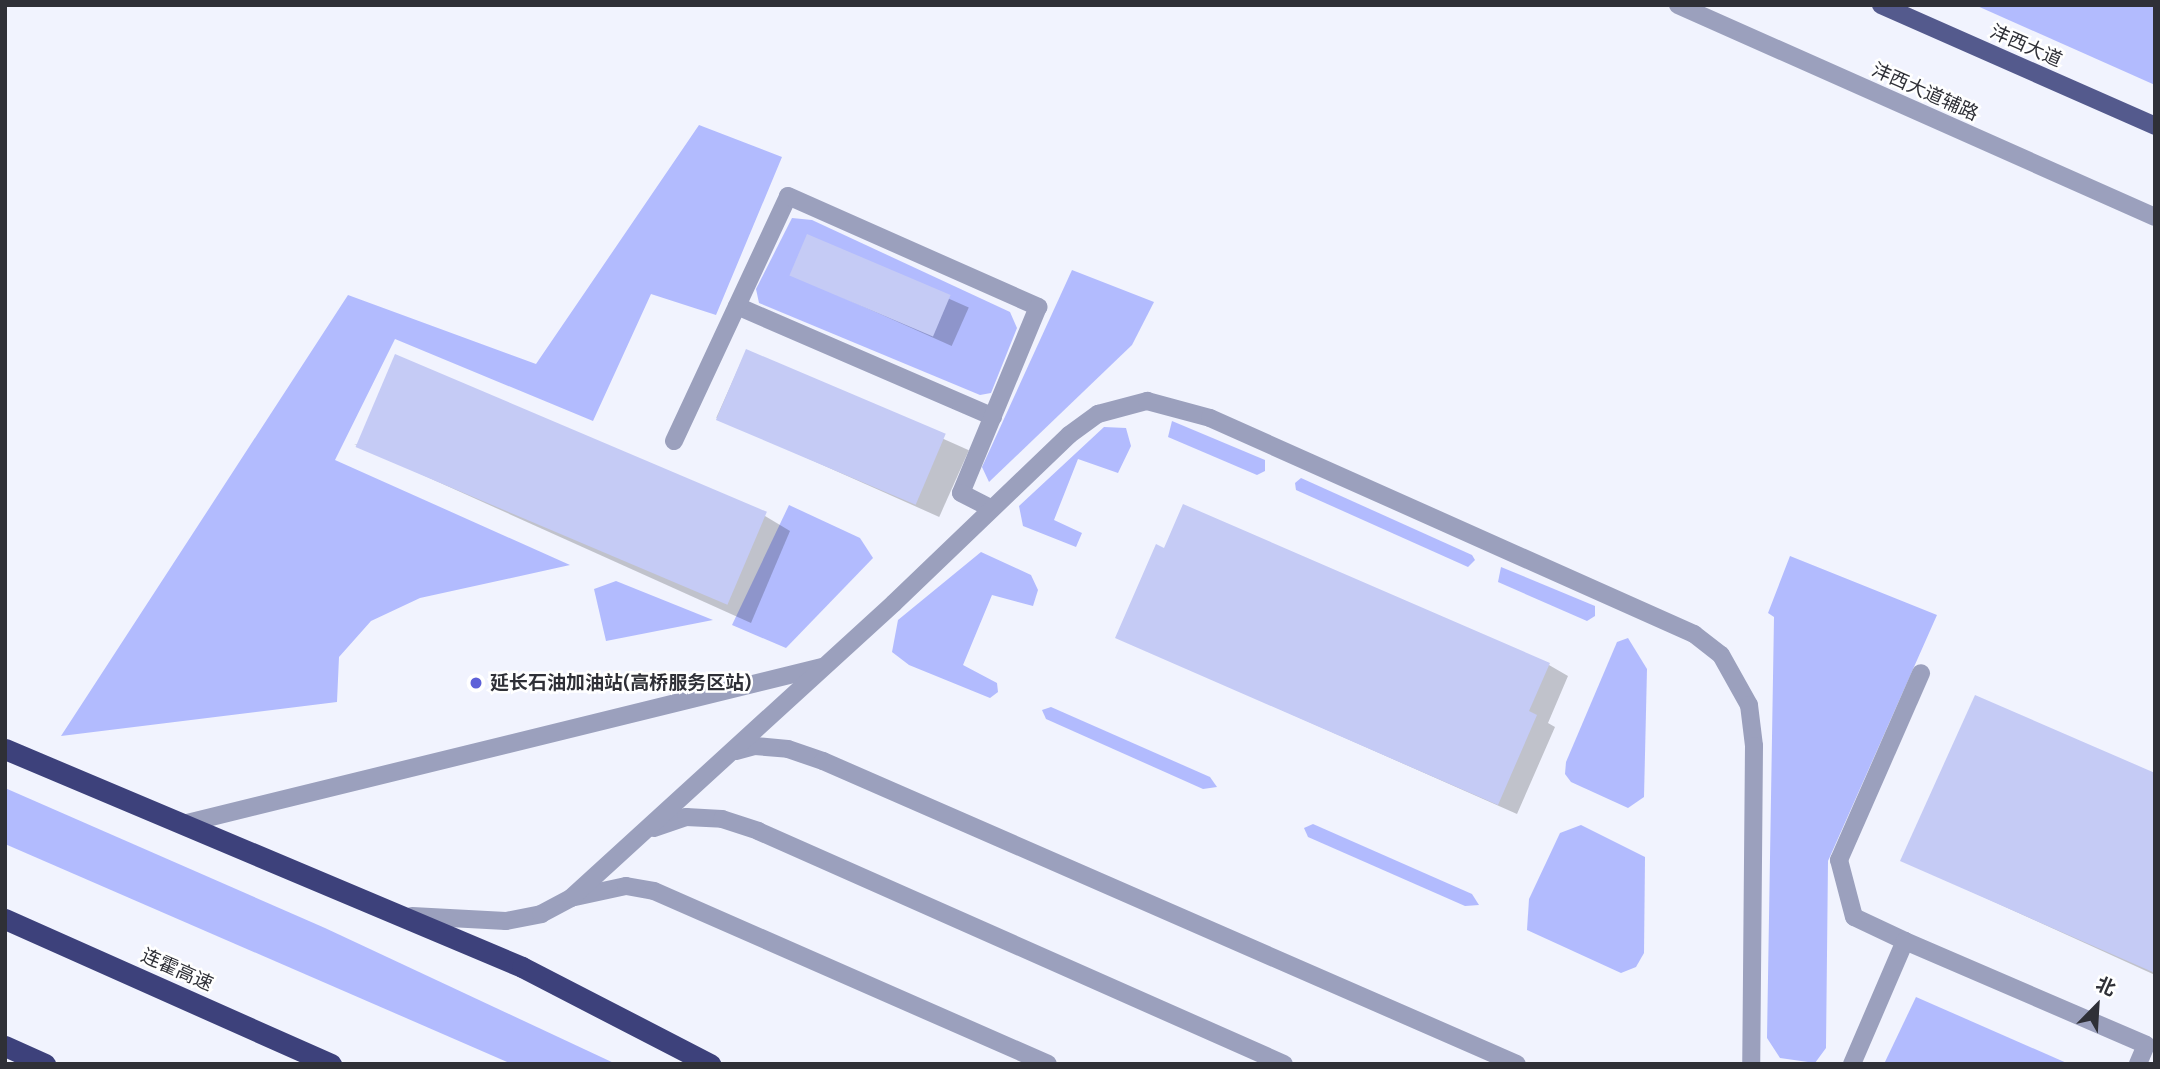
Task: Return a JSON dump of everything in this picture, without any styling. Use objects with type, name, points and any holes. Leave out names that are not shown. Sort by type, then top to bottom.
[{"type":"highway","points":[[5,749],[522,967],[710,1064]]},
{"type":"highway","name":"连霍高速","points":[[5,919],[331,1064]]},
{"type":"highway","points":[[5,1046],[46,1064]]},
{"type":"main road","name":"沣西大道","points":[[1881,5],[2155,126]]},
{"type":"street","name":"沣西大道辅路","points":[[1678,5],[2155,217]]},
{"type":"street","points":[[674,441],[788,196],[1038,307],[961,493],[991,508]]},
{"type":"street","points":[[737,306],[993,417]]},
{"type":"street","points":[[397,914],[506,921],[541,914],[571,898],[825,666],[991,508],[1098,414],[1147,401],[1176,406],[1694,634],[1721,655],[1749,705],[1754,746],[1751,1064]]},
{"type":"street","points":[[183,824],[825,666]]},
{"type":"street","points":[[1921,673],[1839,860],[1854,917],[2146,1045],[2138,1064]]},
{"type":"street","points":[[733,751],[755,746],[788,749],[823,761],[1517,1064]]},
{"type":"street","points":[[648,830],[687,817],[722,819],[746,827],[1284,1064]]},
{"type":"street","points":[[571,898],[626,886],[654,891],[1048,1064]]},
{"type":"street","points":[[1852,1064],[1905,941]]},
{"type":"shaded area","points":[[1975,5],[2155,5],[2155,85]]},
{"type":"shaded area","points":[[699,125],[782,157],[716,315],[651,294],[593,421],[395,339],[335,460],[570,565],[420,598],[371,621],[339,657],[337,702],[61,736],[348,295],[536,364]]},
{"type":"shaded area","points":[[792,218],[812,220],[1010,312],[1017,328],[991,393],[980,395],[759,303],[756,289]]},
{"type":"shaded area","points":[[1072,270],[1154,302],[1132,345],[989,482],[982,467]]},
{"type":"shaded area","points":[[1172,421],[1265,460],[1265,471],[1257,475],[1168,437]]},
{"type":"shaded area","points":[[1104,427],[1126,428],[1131,446],[1118,473],[1078,459],[1054,520],[1082,533],[1076,547],[1023,526],[1019,506]]},
{"type":"shaded area","points":[[1301,478],[1472,555],[1475,560],[1468,567],[1296,490],[1295,483]]},
{"type":"shaded area","points":[[789,505],[860,538],[873,558],[786,648],[732,625]]},
{"type":"shaded area","points":[[981,552],[1031,575],[1038,590],[1033,606],[992,595],[963,665],[997,683],[998,692],[990,698],[909,665],[892,652],[898,620]]},
{"type":"shaded area","points":[[1790,556],[1937,615],[1828,861],[1826,1048],[1815,1063],[1780,1058],[1767,1038],[1774,617],[1768,613]]},
{"type":"shaded area","points":[[1501,567],[1595,606],[1595,616],[1587,621],[1498,582]]},
{"type":"shaded area","points":[[616,581],[713,620],[606,641],[594,589]]},
{"type":"shaded area","points":[[1628,638],[1647,669],[1644,797],[1628,808],[1571,782],[1565,774],[1566,762],[1617,642]]},
{"type":"shaded area","points":[[1051,707],[1210,777],[1217,787],[1203,789],[1046,719],[1042,710]]},
{"type":"shaded area","points":[[5,788],[325,928],[616,1064],[512,1064],[5,844]]},
{"type":"shaded area","points":[[1313,824],[1472,894],[1479,905],[1465,906],[1308,837],[1304,828]]},
{"type":"shaded area","points":[[1581,825],[1645,857],[1644,953],[1636,967],[1621,973],[1527,930],[1529,899],[1560,833]]},
{"type":"shaded area","points":[[1916,997],[2069,1064],[1884,1064]]},
{"type":"building","points":[[807,234],[951,295],[933,336],[789,275]]},
{"type":"building","points":[[746,349],[946,434],[916,505],[716,420]]},
{"type":"building","points":[[395,354],[767,512],[727,605],[356,447]]},
{"type":"building","points":[[1183,504],[1550,663],[1529,711],[1537,715],[1498,805],[1115,638],[1156,544],[1164,548]]},
{"type":"building","points":[[1975,695],[2155,773],[2155,973],[1900,861]]},
{"type":"place","name":"延长石油加油站(高桥服务区站)","points":[[476,683]]}]
